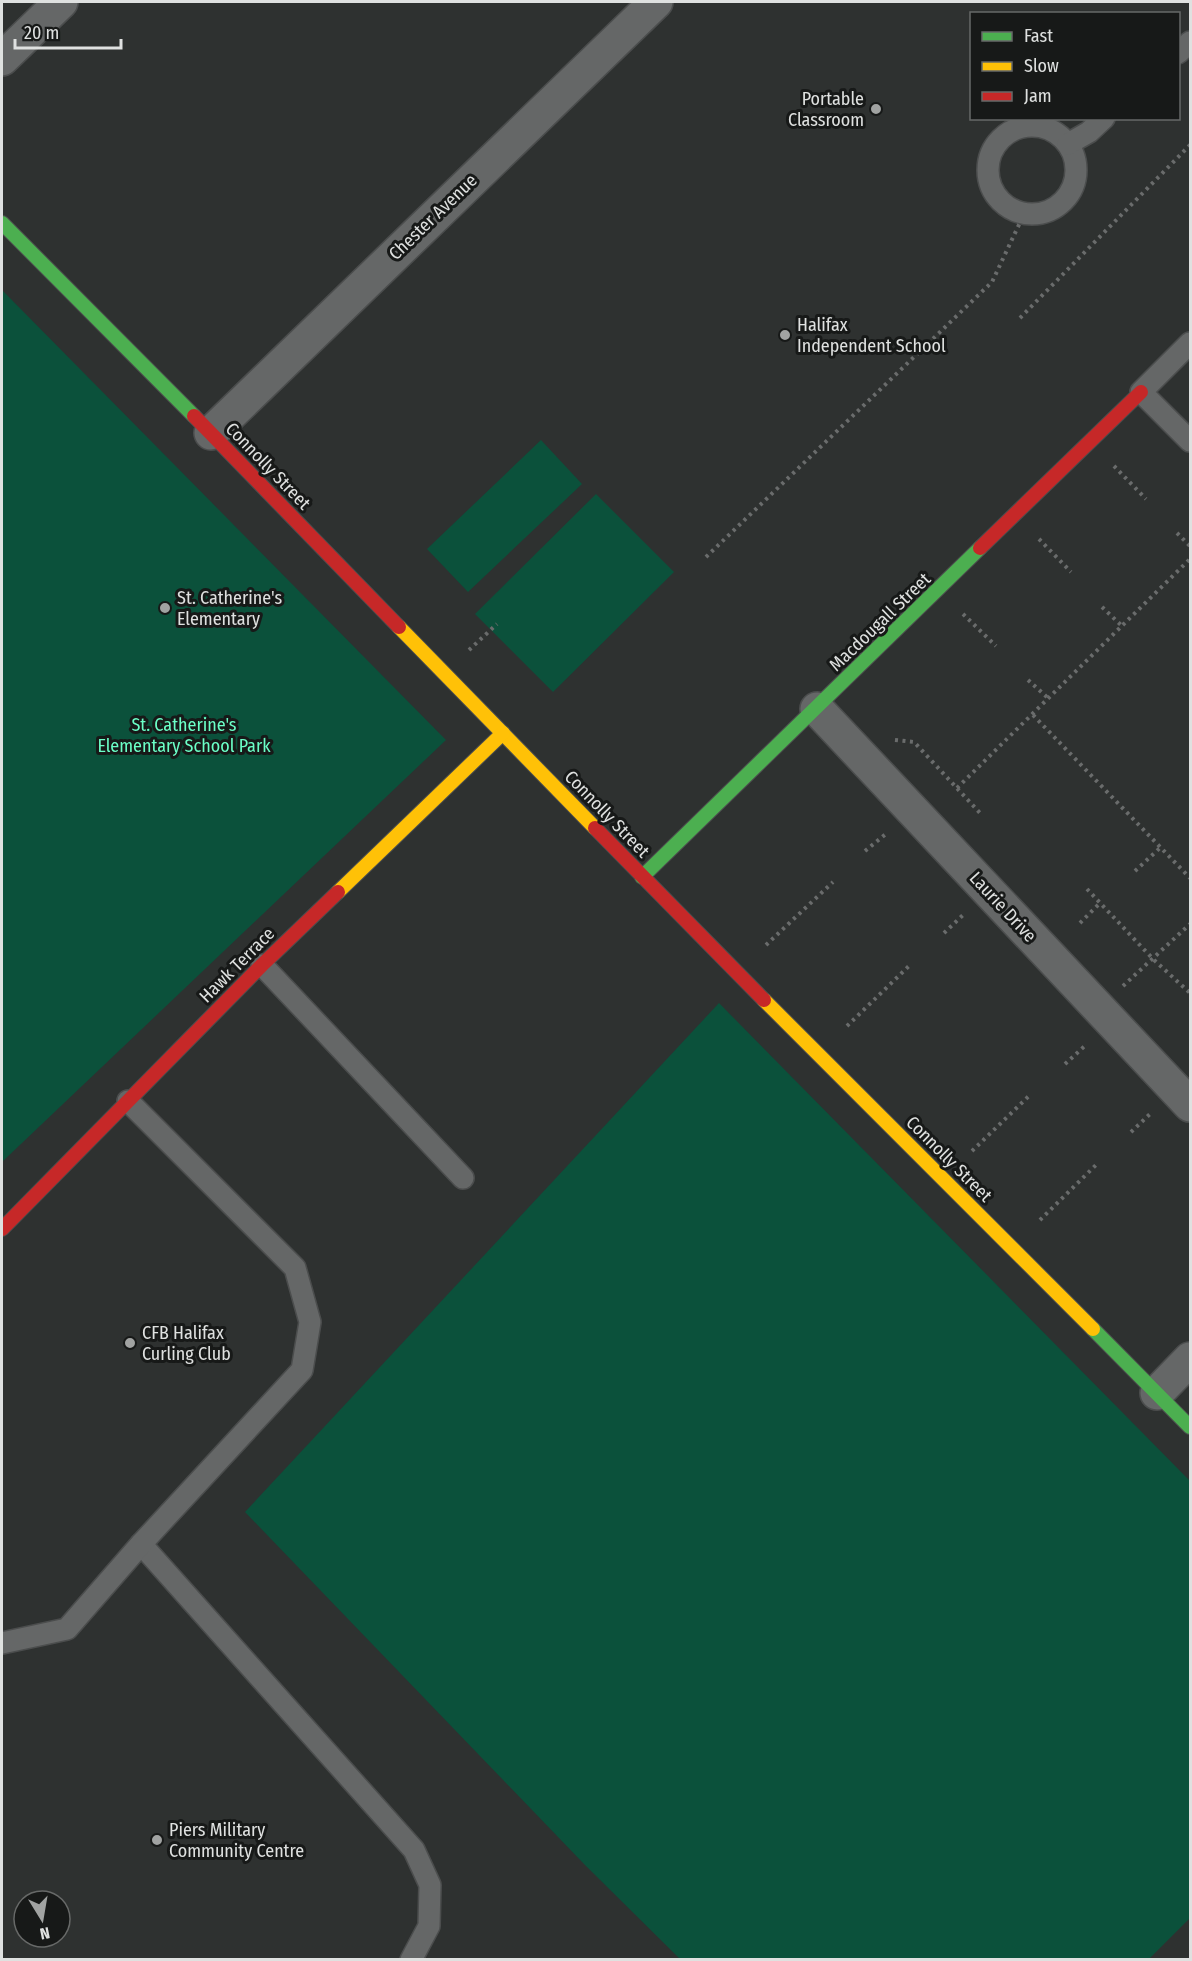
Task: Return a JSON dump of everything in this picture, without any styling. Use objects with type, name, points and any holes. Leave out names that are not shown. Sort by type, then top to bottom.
[{"type":"street","points":[[2,59],[61,2]]},
{"type":"street","name":"Chester Avenue","points":[[211,433],[656,2]]},
{"type":"street","name":"Connolly Street","points":[[2,222],[211,433],[642,877],[1191,1427]]},
{"type":"street","name":"Macdougall Street","points":[[642,877],[1141,392]]},
{"type":"street","name":"Laurie Drive","points":[[817,709],[1191,1105]]},
{"type":"street","name":"Hawk Terrace","points":[[2,1229],[262,965],[503,733]]},
{"type":"street","points":[[1157,1393],[1191,1359]]},
{"type":"lane","points":[[1068,144],[1089,132],[1102,120]]},
{"type":"lane","points":[[1029,126],[1044,128],[1057,134],[1068,144],[1075,158],[1076,173],[1069,193],[1053,209],[1039,214],[1024,214],[1011,209],[992,189],[988,175],[988,161],[994,148],[1003,137],[1015,129],[1029,126]]},
{"type":"lane","points":[[1191,343],[1141,392],[1191,441]]},
{"type":"lane","points":[[262,965],[463,1178]]},
{"type":"lane","points":[[2,1643],[67,1629],[141,1544],[302,1370],[310,1322],[295,1268],[128,1101]]},
{"type":"lane","points":[[141,1544],[414,1850],[430,1885],[429,1926],[411,1959]]},
{"type":"path","points":[[1020,318],[1191,145]]},
{"type":"path","points":[[706,556],[992,282],[1024,214]]},
{"type":"path","points":[[1089,443],[1146,499]]},
{"type":"path","points":[[1015,515],[1071,572]]},
{"type":"path","points":[[1176,533],[1191,546]]},
{"type":"path","points":[[957,788],[1191,559]]},
{"type":"path","points":[[938,590],[996,646]]},
{"type":"path","points":[[1102,607],[1122,626]]},
{"type":"path","points":[[1028,680],[1049,699]]},
{"type":"path","points":[[1033,715],[1191,878]]},
{"type":"path","points":[[890,735],[897,742],[914,742],[980,813]]},
{"type":"path","points":[[1135,871],[1161,848]]},
{"type":"path","points":[[766,945],[832,882]]},
{"type":"path","points":[[1087,889],[1153,959],[1191,993]]},
{"type":"path","points":[[1080,923],[1101,903]]},
{"type":"path","points":[[1099,1009],[1191,924]]},
{"type":"path","points":[[847,1026],[911,964]]},
{"type":"path","points":[[972,1151],[1031,1094]]},
{"type":"path","points":[[1040,1220],[1098,1163]]},
{"type":"green space","name":"St. Catherine's Elementary School Park","points":[[2,290],[446,740],[2,1162]]},
{"type":"green space","points":[[541,440],[582,484],[468,592],[427,549]]},
{"type":"green space","points":[[596,494],[674,572],[553,692],[475,614]]},
{"type":"green space","points":[[719,1003],[1190,1481],[1190,1918],[1149,1959],[680,1959],[585,1865],[245,1512]]},
{"type":"traffic: fast","points":[[2,223],[194,416]]},
{"type":"traffic: fast","points":[[642,877],[980,548]]},
{"type":"traffic: fast","points":[[1093,1329],[1190,1427]]},
{"type":"traffic: slow","points":[[399,627],[595,828]]},
{"type":"traffic: slow","points":[[338,892],[503,733]]},
{"type":"traffic: slow","points":[[764,1000],[1093,1329]]},
{"type":"traffic: jam","points":[[980,548],[1141,392]]},
{"type":"traffic: jam","points":[[194,416],[399,627]]},
{"type":"traffic: jam","points":[[595,828],[764,1000]]},
{"type":"traffic: jam","points":[[2,1229],[262,965],[338,892]]},
{"type":"place","name":"Portable Classroom","points":[[876,109]]},
{"type":"place","name":"Halifax Independent School","points":[[785,335]]},
{"type":"place","name":"St. Catherine's Elementary","points":[[165,608]]},
{"type":"place","name":"CFB Halifax Curling Club","points":[[130,1343]]},
{"type":"place","name":"Piers Military Community Centre","points":[[157,1840]]}]
